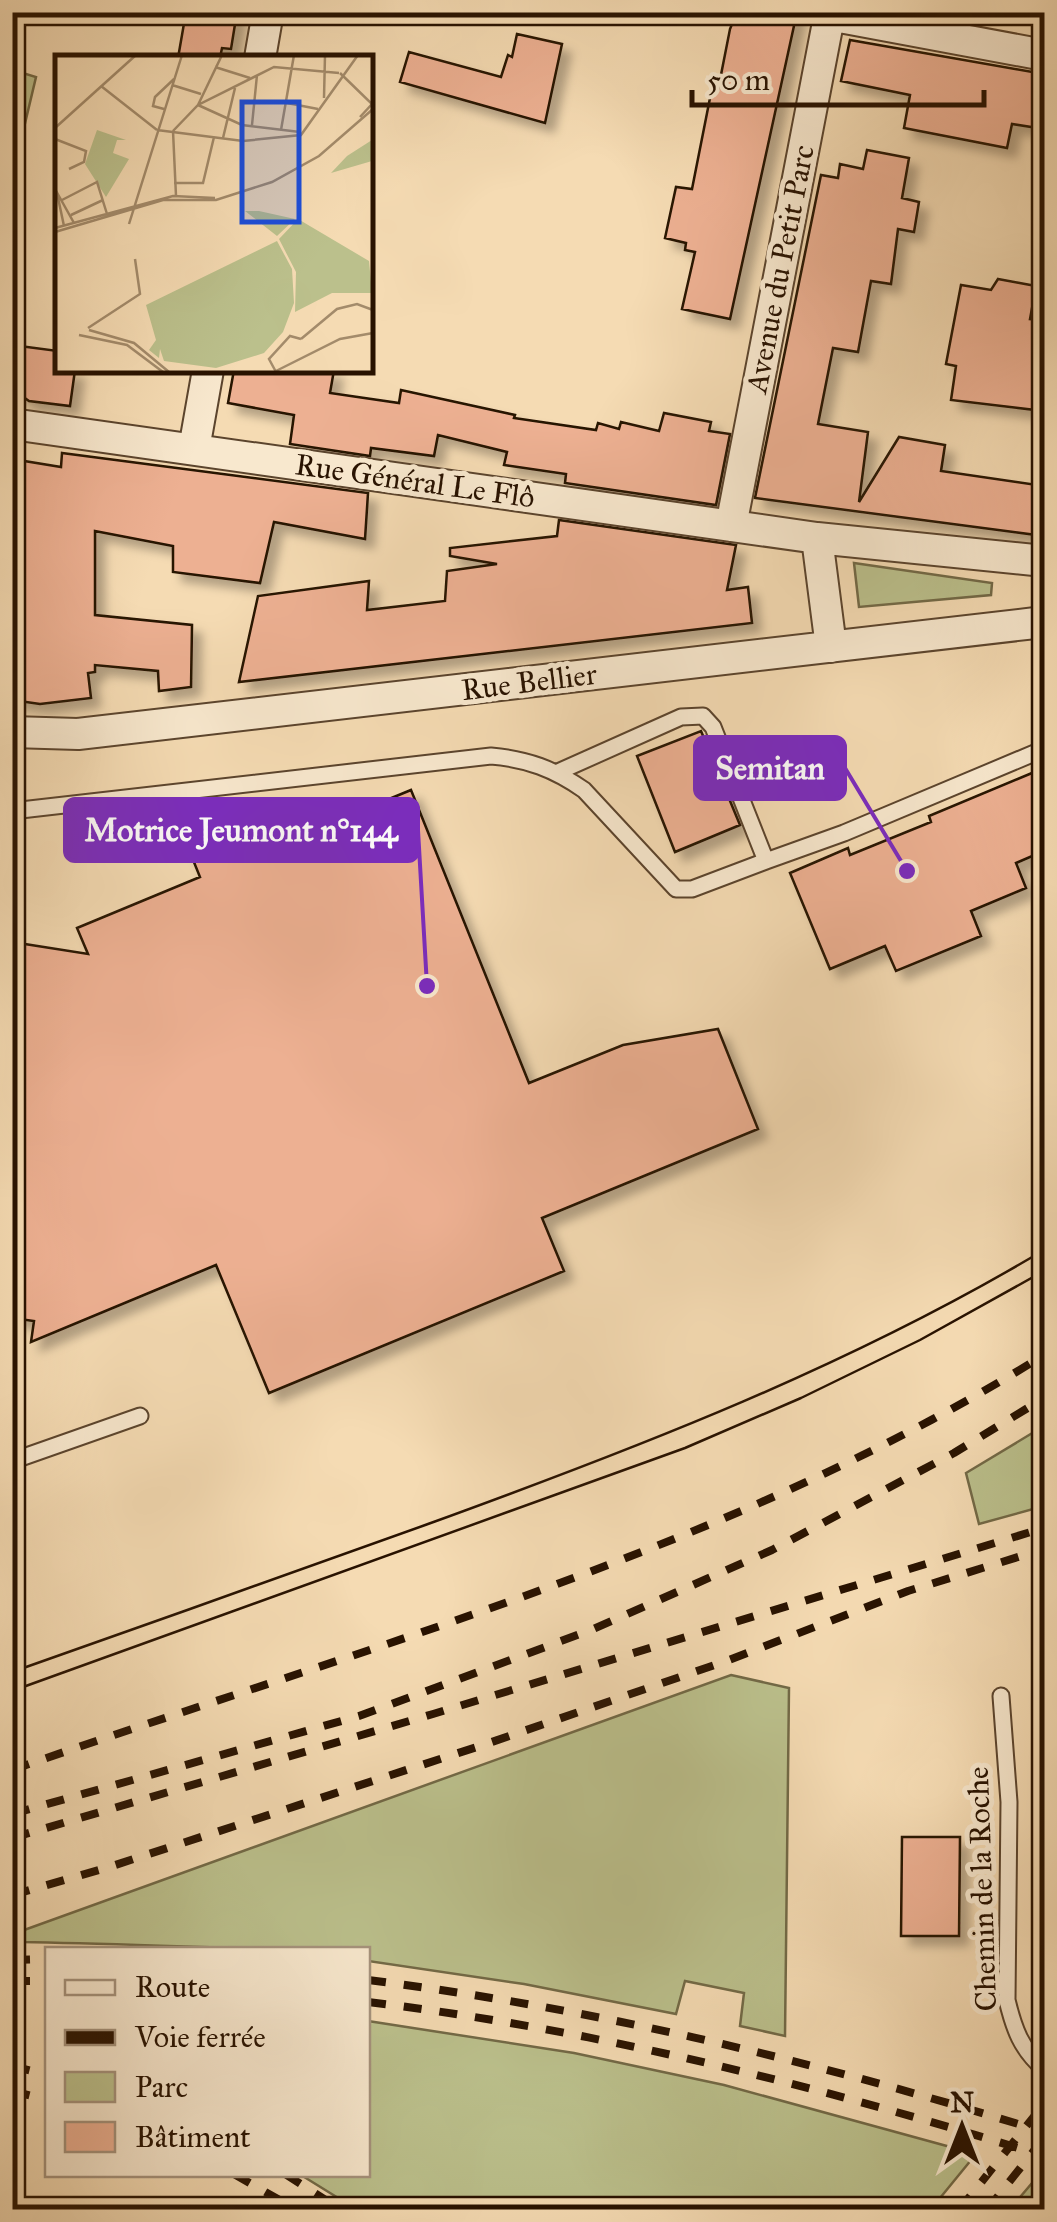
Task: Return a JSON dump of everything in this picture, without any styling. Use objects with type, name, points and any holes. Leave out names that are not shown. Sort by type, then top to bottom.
[{"type":"street","points":[[261,55],[268,12]]},
{"type":"street","points":[[830,14],[1044,55]]},
{"type":"street","name":"Avenue du Petit Parc","points":[[730,526],[830,14]]},
{"type":"street","points":[[194,450],[208,372]]},
{"type":"street","name":"Rue Général Le Flô","points":[[12,424],[818,538],[1044,561]]},
{"type":"street","points":[[818,538],[831,647]]},
{"type":"street","name":"Rue Bellier","points":[[12,732],[78,734],[1044,622]]},
{"type":"lane","points":[[558,772],[681,717],[703,716],[713,727],[766,861]]},
{"type":"lane","points":[[12,810],[491,756],[524,760],[558,772],[584,790],[676,889],[692,889],[844,833],[1044,749]]},
{"type":"lane","points":[[12,1462],[140,1416]]},
{"type":"lane","name":"Chemin de la Roche","points":[[1001,1696],[1009,1802],[1007,2000],[1027,2054],[1044,2069]]},
{"type":"green space","points":[[12,70],[36,77],[13,174]]},
{"type":"green space","points":[[854,563],[992,583],[991,595],[859,607]]},
{"type":"green space","points":[[1044,1426],[1044,1506],[979,1524],[966,1473]]},
{"type":"green space","points":[[731,1675],[789,1688],[785,2036],[740,2026],[744,1993],[685,1981],[676,2014],[524,1984],[370,1961],[370,1947],[22,1942],[13,1934]]},
{"type":"green space","points":[[370,2021],[574,2053],[724,2085],[976,2154],[931,2209],[356,2209],[304,2177],[370,2177]]},
{"type":"green space","points":[[1044,2169],[1044,2209],[1010,2209]]},
{"type":"building","points":[[186,12],[237,12],[231,49],[222,48],[221,55],[179,55]]},
{"type":"building","points":[[737,12],[797,12],[730,319],[682,309],[695,252],[685,250],[686,243],[665,238],[676,187],[692,189],[712,88],[718,90]]},
{"type":"building","points":[[517,34],[562,44],[545,123],[400,82],[409,52],[501,77],[508,55],[512,57]]},
{"type":"building","points":[[850,40],[1044,74],[1044,129],[1012,124],[1007,148],[904,128],[910,95],[841,81]]},
{"type":"building","points":[[867,150],[909,158],[902,198],[919,202],[914,232],[898,229],[891,284],[871,281],[858,352],[833,348],[818,424],[868,432],[859,502],[899,437],[945,445],[941,471],[1044,486],[1044,536],[755,498],[821,175],[838,178],[840,164],[863,169]]},
{"type":"building","points":[[998,279],[1036,286],[1030,319],[1044,320],[1044,411],[951,400],[956,366],[946,364],[961,285],[991,290]]},
{"type":"building","points":[[12,345],[55,351],[55,372],[75,372],[70,406],[29,401],[12,389]]},
{"type":"building","points":[[234,372],[334,372],[330,393],[399,403],[401,390],[515,415],[514,418],[596,430],[598,423],[619,429],[621,422],[659,431],[664,413],[711,422],[709,431],[730,434],[716,505],[565,483],[566,474],[504,465],[507,452],[438,435],[434,456],[371,448],[370,456],[290,444],[294,415],[228,403]]},
{"type":"building","points":[[62,453],[368,493],[365,539],[274,522],[260,583],[173,572],[173,546],[95,531],[95,615],[192,625],[191,687],[159,691],[158,671],[95,665],[95,672],[88,673],[91,698],[40,704],[12,700],[12,459],[61,467]]},
{"type":"building","points":[[559,520],[736,545],[727,590],[748,587],[752,623],[239,682],[258,596],[369,581],[367,610],[445,601],[447,571],[497,564],[450,556],[450,548],[557,536]]},
{"type":"building","points":[[701,731],[740,825],[675,852],[637,756]]},
{"type":"building","points":[[1044,768],[1044,851],[1016,863],[1026,888],[971,911],[981,936],[896,971],[885,946],[830,969],[790,873],[848,848],[850,855],[931,822],[929,816]]},
{"type":"building","points":[[411,790],[529,1083],[623,1045],[718,1029],[758,1129],[542,1218],[564,1271],[269,1393],[216,1265],[31,1342],[34,1321],[12,1318],[12,942],[88,954],[77,928],[200,877],[181,830],[206,833],[208,825],[233,815],[250,856]]},
{"type":"building","points":[[902,1837],[960,1837],[959,1936],[901,1936]]},
{"type":"tram line","points":[[12,1672],[428,1524],[665,1434],[896,1331],[1044,1250]]},
{"type":"tram line","points":[[12,1691],[685,1448],[801,1398],[920,1340],[1044,1271]]},
{"type":"railway","points":[[12,1770],[408,1637],[671,1540],[799,1485],[923,1424],[1044,1355]]},
{"type":"railway","points":[[12,1814],[359,1716],[591,1630],[772,1550],[954,1453],[1044,1398]]},
{"type":"railway","points":[[12,1838],[1044,1528]]},
{"type":"railway","points":[[12,1895],[486,1744],[729,1660],[908,1591],[1044,1549]]},
{"type":"railway","points":[[12,1960],[45,1959]]},
{"type":"railway","points":[[370,1980],[540,2006],[709,2041],[877,2083],[1044,2132]]},
{"type":"railway","points":[[12,1981],[45,1981]]},
{"type":"railway","points":[[370,2002],[540,2028],[709,2064],[794,2084],[1044,2156]]},
{"type":"railway","points":[[12,2066],[45,2074]]},
{"type":"railway","points":[[12,2091],[45,2099]]},
{"type":"railway","points":[[959,2210],[1044,2104]]},
{"type":"railway","points":[[987,2210],[1040,2143]]},
{"type":"railway","points":[[239,2177],[297,2210]]},
{"type":"railway","points":[[290,2177],[341,2210]]},
{"type":"place","name":"Semitan","points":[[907,871]]},
{"type":"place","name":"Motrice Jeumont n°144","points":[[427,986]]}]
